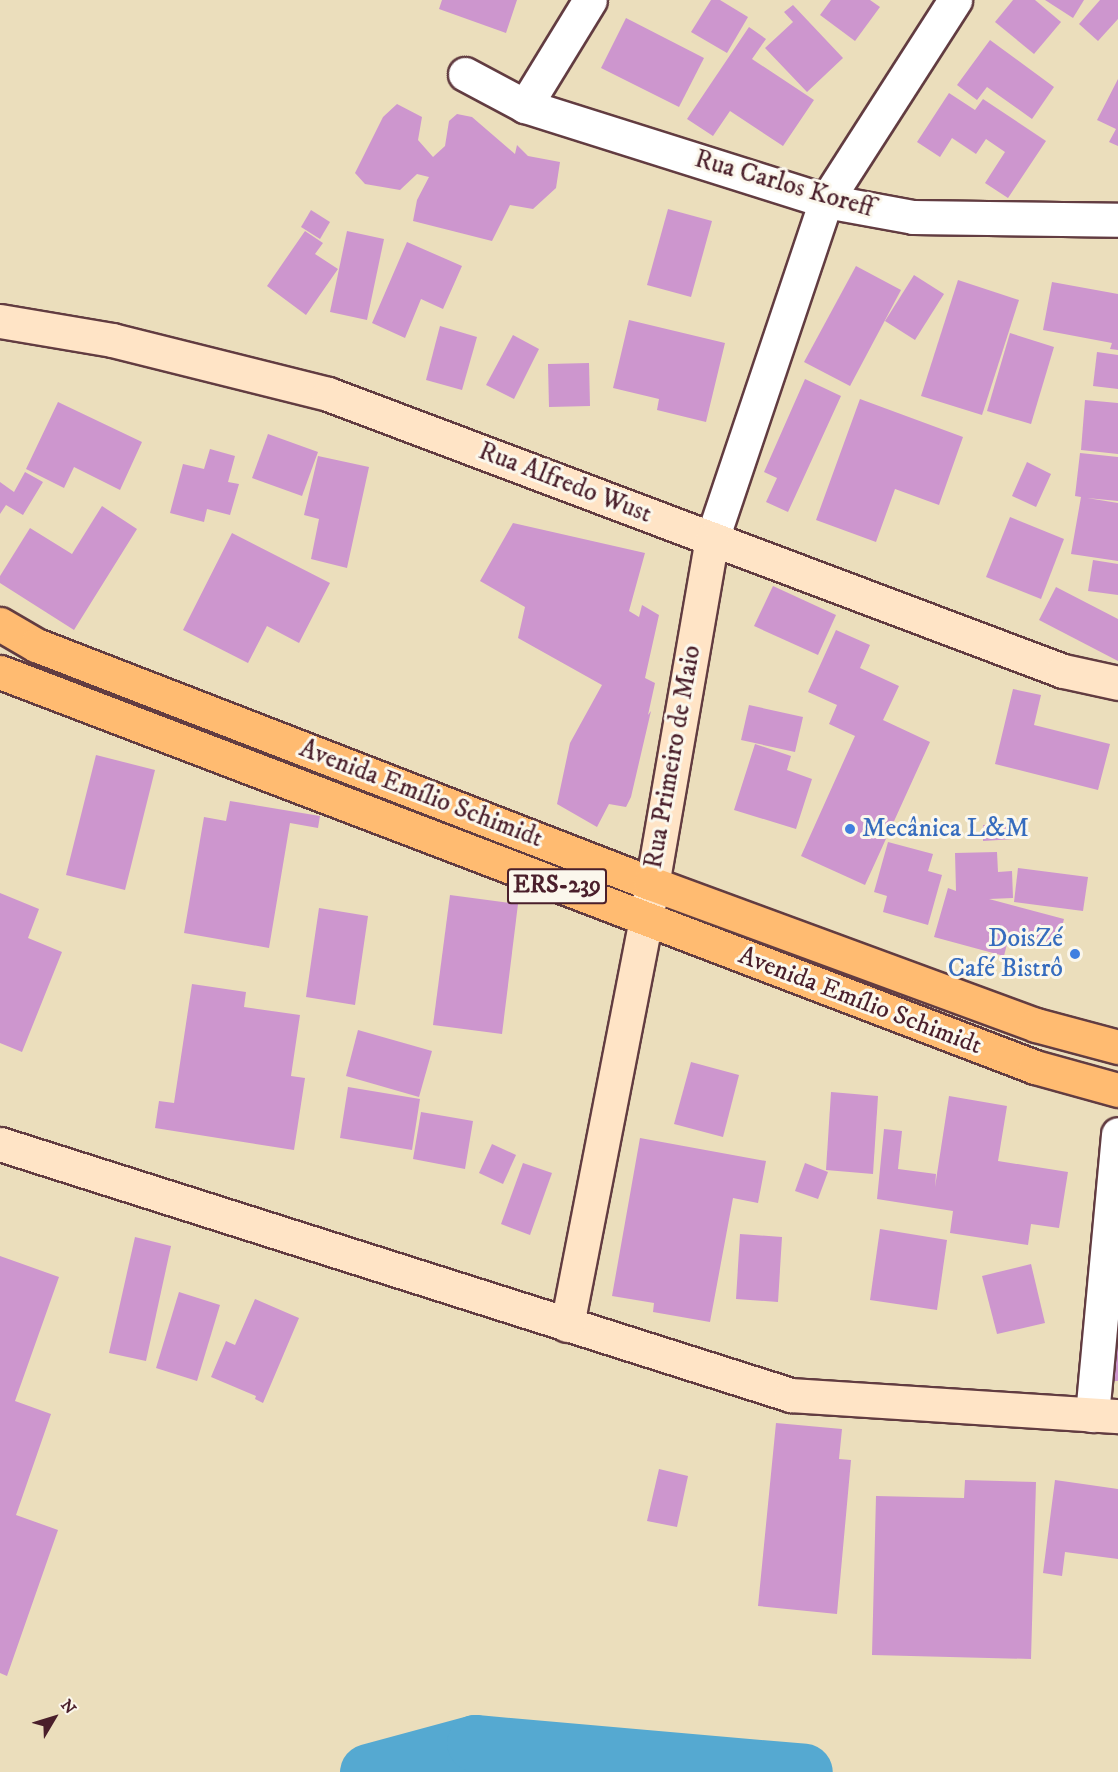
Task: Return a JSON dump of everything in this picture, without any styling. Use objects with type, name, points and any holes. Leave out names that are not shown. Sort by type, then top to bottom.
[{"type":"main road","name":"Avenida Emílio Schimidt","points":[[0,624],[36,645],[650,882],[1036,1025],[1118,1047]]},
{"type":"main road","points":[[0,632],[36,645]]},
{"type":"main road","name":"Avenida Emílio Schimidt","points":[[0,672],[1035,1067],[1118,1090]]},
{"type":"street","points":[[525,106],[590,0]]},
{"type":"street","name":"Rua Primeiro de Maio","points":[[567,1325],[646,920],[650,882],[712,538],[826,201],[955,0]]},
{"type":"street","name":"Rua Carlos Koreff","points":[[465,74],[525,106],[826,201],[913,217],[1118,220]]},
{"type":"street","name":"Rua Alfredo Wust","points":[[0,321],[112,340],[328,394],[1063,671],[1118,683]]},
{"type":"street","points":[[0,1144],[791,1395],[1105,1415],[1118,1134]]},
{"type":"building","points":[[442,0],[517,0],[506,33],[439,9]]},
{"type":"building","points":[[711,0],[720,0],[748,17],[727,53],[691,32]]},
{"type":"building","points":[[831,0],[870,0],[880,7],[855,41],[820,15]]},
{"type":"building","points":[[1013,0],[1035,0],[1061,22],[1034,54],[995,22]]},
{"type":"building","points":[[1045,0],[1084,0],[1073,18]]},
{"type":"building","points":[[1100,0],[1118,0],[1118,19],[1098,41],[1079,24]]},
{"type":"building","points":[[793,5],[843,58],[807,92],[765,48],[793,22],[784,12]]},
{"type":"building","points":[[626,18],[704,58],[679,107],[601,68]]},
{"type":"building","points":[[749,27],[766,39],[752,59],[814,100],[783,146],[730,111],[713,136],[687,119]]},
{"type":"building","points":[[990,40],[1054,87],[1032,119],[987,87],[977,100],[957,85]]},
{"type":"building","points":[[1118,79],[1118,146],[1109,142],[1116,129],[1097,120]]},
{"type":"building","points":[[949,93],[975,110],[983,99],[1046,141],[1008,198],[985,183],[1005,152],[986,139],[976,154],[952,138],[940,157],[917,142]]},
{"type":"building","points":[[397,104],[422,117],[418,140],[433,157],[445,146],[449,121],[457,114],[472,117],[515,154],[517,145],[528,156],[560,162],[556,188],[533,209],[510,205],[492,241],[413,221],[417,200],[429,177],[417,174],[400,190],[365,184],[355,173],[383,117]]},
{"type":"building","points":[[668,209],[712,221],[691,297],[647,285]]},
{"type":"building","points":[[311,210],[330,222],[320,239],[301,227]]},
{"type":"building","points":[[305,231],[323,243],[315,254],[338,269],[306,315],[267,286]]},
{"type":"building","points":[[347,231],[384,239],[367,320],[330,312]]},
{"type":"building","points":[[407,242],[462,266],[443,309],[421,299],[405,338],[372,323]]},
{"type":"building","points":[[856,266],[901,290],[850,386],[804,362]]},
{"type":"building","points":[[914,275],[944,294],[915,340],[885,321]]},
{"type":"building","points":[[958,280],[1019,300],[982,415],[921,396]]},
{"type":"building","points":[[1052,282],[1118,294],[1118,350],[1110,349],[1112,343],[1043,330]]},
{"type":"building","points":[[629,320],[725,343],[706,422],[657,410],[659,399],[613,388]]},
{"type":"building","points":[[440,326],[477,337],[462,390],[426,380]]},
{"type":"building","points":[[1010,333],[1054,347],[1031,424],[987,411]]},
{"type":"building","points":[[513,335],[539,349],[514,399],[486,385]]},
{"type":"building","points":[[1097,352],[1118,355],[1118,389],[1093,386]]},
{"type":"building","points":[[589,363],[590,406],[549,407],[548,364]]},
{"type":"building","points":[[805,379],[841,396],[788,512],[766,502],[777,478],[764,472]]},
{"type":"building","points":[[860,399],[963,437],[939,505],[895,489],[876,542],[816,520]]},
{"type":"building","points":[[1085,400],[1118,403],[1118,454],[1081,450]]},
{"type":"building","points":[[58,402],[142,442],[120,490],[74,467],[64,488],[26,469]]},
{"type":"building","points":[[268,434],[318,452],[302,496],[252,478]]},
{"type":"building","points":[[210,449],[235,456],[228,482],[239,484],[230,515],[207,509],[204,522],[170,513],[183,464],[204,469]]},
{"type":"building","points":[[1080,453],[1118,457],[1118,501],[1087,498],[1118,503],[1118,561],[1071,554],[1081,497],[1075,496]]},
{"type":"building","points":[[318,456],[369,467],[347,568],[311,559],[319,519],[304,515]]},
{"type":"building","points":[[1027,462],[1051,474],[1036,507],[1012,496]]},
{"type":"building","points":[[25,472],[43,482],[23,515],[6,505],[0,514],[0,482],[14,492]]},
{"type":"building","points":[[102,506],[137,529],[74,630],[0,583],[0,576],[30,528],[72,554]]},
{"type":"building","points":[[1010,517],[1064,539],[1041,599],[986,577]]},
{"type":"building","points":[[513,523],[645,553],[629,611],[639,617],[642,605],[659,615],[645,678],[655,683],[648,715],[651,711],[631,797],[626,807],[609,804],[597,827],[557,804],[570,743],[602,685],[518,638],[525,607],[480,581]]},
{"type":"building","points":[[232,533],[330,583],[299,643],[267,626],[248,663],[183,630]]},
{"type":"building","points":[[1093,560],[1118,564],[1118,595],[1088,591]]},
{"type":"building","points":[[773,586],[836,615],[818,655],[754,626]]},
{"type":"building","points":[[1056,587],[1118,619],[1118,661],[1039,620]]},
{"type":"building","points":[[836,630],[870,645],[860,668],[899,686],[883,720],[930,742],[865,885],[801,856],[855,736],[829,724],[837,705],[808,692]]},
{"type":"building","points":[[1013,689],[1041,695],[1034,725],[1110,744],[1098,790],[995,764]]},
{"type":"building","points":[[749,705],[803,717],[795,752],[741,740]]},
{"type":"building","points":[[755,744],[791,756],[787,770],[812,779],[796,829],[734,810]]},
{"type":"building","points":[[96,755],[155,770],[125,890],[66,875]]},
{"type":"building","points":[[230,801],[320,816],[318,828],[290,823],[269,948],[184,933],[204,817],[226,821]]},
{"type":"building","points":[[1014,823],[1014,839],[983,841],[983,825]]},
{"type":"building","points":[[888,842],[933,854],[928,871],[942,875],[928,925],[883,912],[887,896],[874,892]]},
{"type":"building","points":[[997,852],[998,872],[1012,871],[1013,898],[989,899],[1064,919],[1057,945],[1010,932],[1004,956],[934,937],[948,888],[956,891],[955,853]]},
{"type":"building","points":[[1018,868],[1088,877],[1083,911],[1014,902]]},
{"type":"building","points":[[0,893],[39,909],[28,938],[62,952],[22,1052],[0,1043]]},
{"type":"building","points":[[450,895],[518,904],[502,1034],[433,1025]]},
{"type":"building","points":[[319,908],[368,916],[355,1005],[306,997]]},
{"type":"building","points":[[192,984],[246,992],[244,1007],[300,1015],[291,1076],[305,1078],[294,1150],[155,1128],[159,1101],[174,1103]]},
{"type":"building","points":[[358,1030],[432,1051],[419,1097],[346,1076]]},
{"type":"building","points":[[691,1062],[739,1075],[723,1137],[674,1124]]},
{"type":"building","points":[[348,1087],[420,1099],[412,1150],[340,1138]]},
{"type":"building","points":[[831,1092],[878,1096],[873,1174],[826,1170]]},
{"type":"building","points":[[949,1096],[1007,1106],[998,1161],[1068,1172],[1059,1228],[1031,1224],[1028,1245],[950,1233],[953,1211],[877,1199],[884,1129],[902,1131],[898,1169],[936,1174],[935,1187]]},
{"type":"building","points":[[421,1112],[473,1121],[465,1169],[413,1159]]},
{"type":"building","points":[[640,1138],[766,1161],[758,1203],[733,1198],[710,1322],[653,1312],[654,1303],[612,1296]]},
{"type":"building","points":[[492,1144],[516,1155],[503,1184],[479,1173]]},
{"type":"building","points":[[523,1163],[552,1173],[530,1235],[501,1224]]},
{"type":"building","points":[[805,1163],[828,1172],[818,1199],[795,1191]]},
{"type":"building","points":[[880,1229],[947,1240],[937,1310],[870,1300]]},
{"type":"building","points":[[740,1234],[782,1237],[778,1302],[736,1299]]},
{"type":"building","points":[[135,1237],[171,1246],[146,1361],[109,1353]]},
{"type":"building","points":[[0,1256],[59,1277],[15,1401],[51,1414],[16,1515],[58,1530],[7,1676],[0,1673]]},
{"type":"building","points":[[1031,1264],[1045,1323],[997,1334],[982,1276]]},
{"type":"building","points":[[179,1292],[220,1305],[197,1381],[156,1368]]},
{"type":"building","points":[[255,1299],[299,1318],[263,1403],[255,1399],[256,1396],[211,1377],[226,1341],[235,1345]]},
{"type":"building","points":[[1109,1335],[1118,1335],[1118,1381],[1112,1381]]},
{"type":"building","points":[[776,1423],[842,1429],[839,1459],[851,1460],[837,1614],[758,1606]]},
{"type":"building","points":[[659,1469],[688,1476],[677,1527],[647,1521]]},
{"type":"building","points":[[965,1480],[1036,1482],[1031,1659],[872,1655],[876,1496],[964,1498]]},
{"type":"building","points":[[1055,1480],[1118,1489],[1118,1559],[1065,1552],[1062,1576],[1043,1573]]},
{"type":"waterway","points":[[368,1772],[475,1743],[804,1772]]},
{"type":"place","name":"Mecânica L&M","points":[[850,829]]},
{"type":"place","name":"DoisZé Café Bistrô","points":[[1075,954]]}]
